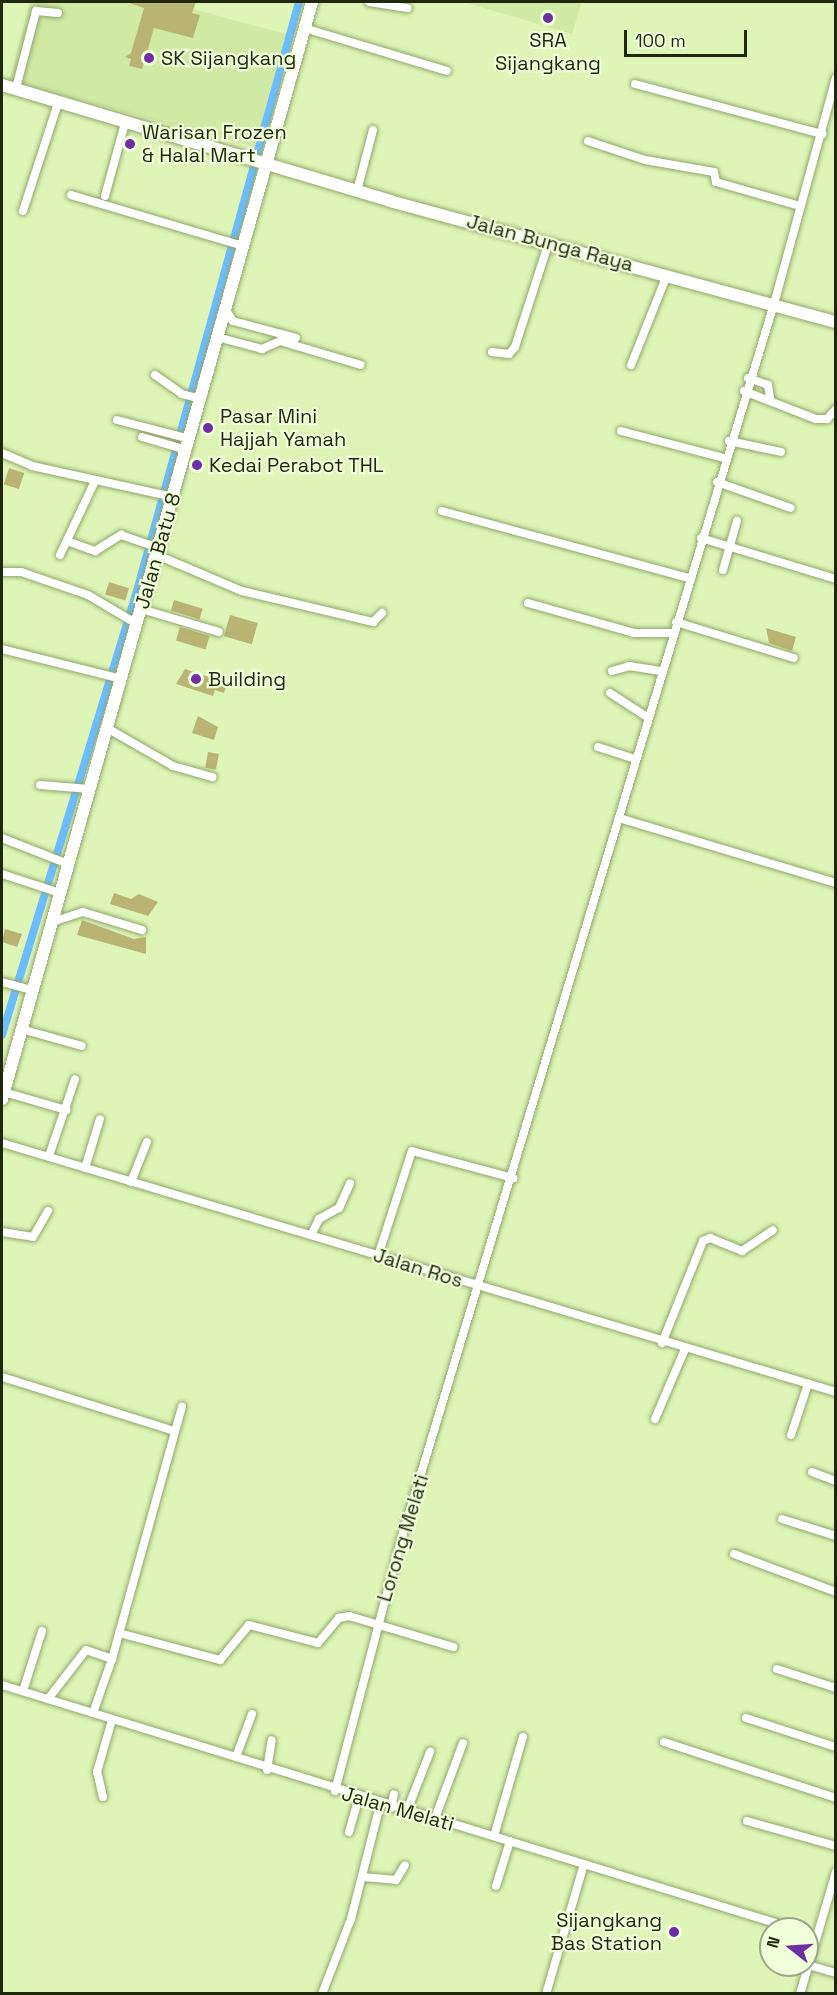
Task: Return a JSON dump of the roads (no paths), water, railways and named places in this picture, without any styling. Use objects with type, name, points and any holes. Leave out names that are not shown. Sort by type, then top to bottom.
[{"type":"street","name":"Jalan Batu 8","points":[[3,1096],[21,1029],[28,989],[52,922],[56,892],[80,786],[107,728],[118,678],[141,609],[171,496],[193,397],[226,310],[263,163],[312,2]]},
{"type":"street","points":[[369,2],[408,8]]},
{"type":"street","points":[[16,88],[36,11],[58,13]]},
{"type":"street","points":[[304,28],[447,71]]},
{"type":"street","name":"Lorong Melati","points":[[335,1791],[377,1625],[513,1178],[744,391],[774,304],[836,78]]},
{"type":"street","name":"Jalan Bunga Raya","points":[[2,84],[58,103],[357,191],[836,322]]},
{"type":"street","points":[[635,84],[822,134]]},
{"type":"street","points":[[22,211],[58,103]]},
{"type":"street","points":[[105,196],[126,123]]},
{"type":"street","points":[[357,191],[373,130]]},
{"type":"street","points":[[588,141],[645,160],[714,172],[716,182],[800,206]]},
{"type":"street","points":[[71,195],[243,246]]},
{"type":"street","points":[[492,352],[509,354],[515,347],[549,242]]},
{"type":"street","points":[[631,365],[667,274]]},
{"type":"street","points":[[226,310],[233,321],[296,338]]},
{"type":"street","points":[[217,337],[262,349],[280,342],[361,365]]},
{"type":"street","points":[[155,375],[193,397]]},
{"type":"street","points":[[748,378],[768,385],[770,398]]},
{"type":"street","points":[[744,391],[770,398],[816,419],[826,419],[836,409]]},
{"type":"street","points":[[117,420],[142,437],[181,443]]},
{"type":"street","points":[[621,432],[724,458]]},
{"type":"street","points":[[729,441],[781,452]]},
{"type":"street","points":[[2,453],[32,466],[171,496]]},
{"type":"street","points":[[60,555],[95,481]]},
{"type":"street","points":[[717,482],[791,508]]},
{"type":"street","points":[[442,511],[689,578]]},
{"type":"street","points":[[723,570],[737,520]]},
{"type":"street","points":[[67,541],[94,551],[121,535],[242,591],[373,622],[382,613]]},
{"type":"street","points":[[701,538],[836,579]]},
{"type":"street","points":[[2,572],[21,572],[88,595],[117,616],[135,623]]},
{"type":"street","points":[[528,603],[633,633],[673,633]]},
{"type":"street","points":[[141,609],[219,632]]},
{"type":"street","points":[[676,622],[794,658]]},
{"type":"street","points":[[2,649],[118,678]]},
{"type":"street","points":[[612,671],[629,666],[661,670]]},
{"type":"street","points":[[610,693],[647,717]]},
{"type":"street","points":[[107,728],[173,766],[212,777]]},
{"type":"street","points":[[598,747],[635,759]]},
{"type":"street","points":[[40,785],[80,786]]},
{"type":"street","points":[[619,818],[836,883]]},
{"type":"street","points":[[2,838],[63,862]]},
{"type":"street","points":[[2,874],[56,892]]},
{"type":"street","points":[[52,922],[83,912],[142,930]]},
{"type":"street","points":[[6,983],[28,989]]},
{"type":"street","points":[[21,1029],[82,1046]]},
{"type":"street","points":[[49,1156],[75,1079]]},
{"type":"street","points":[[3,1096],[66,1110]]},
{"type":"street","points":[[85,1168],[100,1119]]},
{"type":"street","points":[[131,1182],[147,1142]]},
{"type":"street","name":"Jalan Ros","points":[[2,1143],[480,1288],[836,1392]]},
{"type":"street","points":[[378,1256],[412,1151],[513,1178]]},
{"type":"street","points":[[311,1235],[319,1219],[339,1208],[350,1184]]},
{"type":"street","points":[[2,1232],[33,1237],[48,1211]]},
{"type":"street","points":[[662,1342],[703,1241],[710,1238],[742,1251],[773,1230]]},
{"type":"street","points":[[655,1419],[685,1349]]},
{"type":"street","points":[[2,1377],[174,1431]]},
{"type":"street","points":[[791,1435],[808,1384]]},
{"type":"street","points":[[93,1713],[120,1633],[182,1407]]},
{"type":"street","points":[[812,1472],[836,1481]]},
{"type":"street","points":[[782,1519],[836,1536]]},
{"type":"street","points":[[734,1554],[836,1592]]},
{"type":"street","points":[[120,1633],[220,1660],[249,1624],[318,1643],[339,1618],[377,1625],[453,1647]]},
{"type":"street","points":[[23,1691],[42,1631]]},
{"type":"street","points":[[48,1699],[86,1650],[112,1659]]},
{"type":"street","points":[[777,1669],[836,1688]]},
{"type":"street","name":"Jalan Melati","points":[[2,1685],[236,1757],[267,1770],[406,1813],[494,1836],[759,1918]]},
{"type":"street","points":[[236,1757],[252,1714]]},
{"type":"street","points":[[746,1718],[836,1747]]},
{"type":"street","points":[[104,1797],[97,1772],[112,1720]]},
{"type":"street","points":[[494,1836],[523,1737]]},
{"type":"street","points":[[267,1770],[272,1740]]},
{"type":"street","points":[[664,1742],[836,1798]]},
{"type":"street","points":[[434,1821],[463,1743]]},
{"type":"street","points":[[406,1813],[430,1752]]},
{"type":"street","points":[[391,1808],[394,1794]]},
{"type":"street","points":[[349,1832],[359,1798]]},
{"type":"street","points":[[322,1994],[363,1877],[380,1805]]},
{"type":"street","points":[[747,1821],[836,1846]]},
{"type":"street","points":[[496,1886],[510,1841]]},
{"type":"street","points":[[546,1994],[584,1864]]},
{"type":"street","points":[[363,1877],[396,1880],[405,1865]]},
{"type":"street","points":[[819,1930],[836,1872]]},
{"type":"street","points":[[819,1968],[836,1973]]},
{"type":"street","points":[[800,1994],[805,1977]]},
{"type":"waterway","points":[[2,1035],[137,591],[299,2]]},
{"type":"place","name":"SRA Sijangkang","points":[[548,18]]},
{"type":"place","name":"SK Sijangkang","points":[[149,58]]},
{"type":"place","name":"Warisan Frozen & Halal Mart","points":[[130,144]]},
{"type":"place","name":"Pasar Mini Hajjah Yamah","points":[[208,428]]},
{"type":"place","name":"Kedai Perabot THL","points":[[197,465]]},
{"type":"place","name":"Building","points":[[196,679]]},
{"type":"place","name":"Sijangkang Bas Station","points":[[674,1932]]}]
